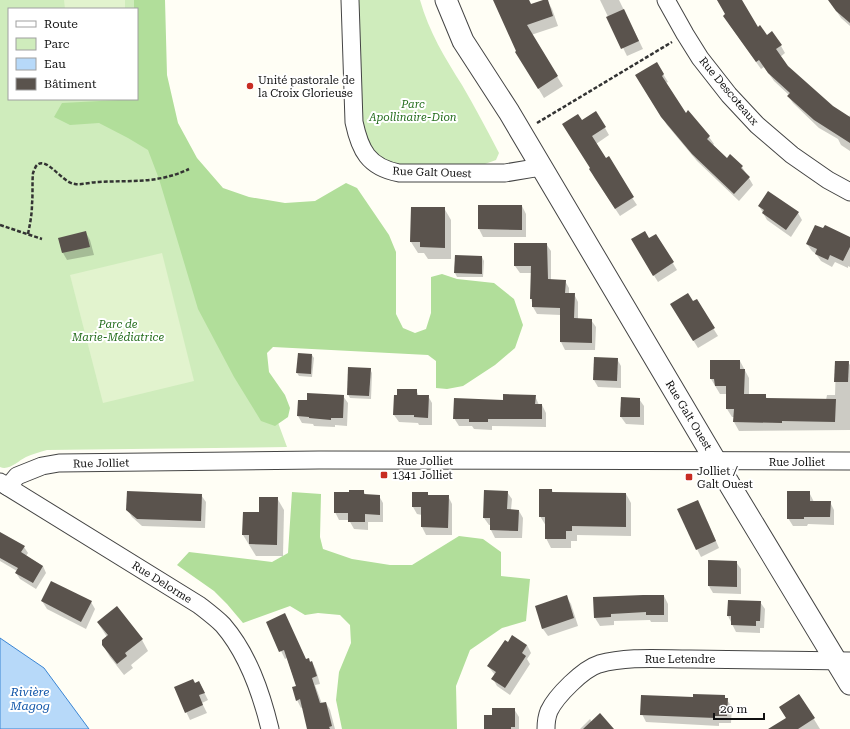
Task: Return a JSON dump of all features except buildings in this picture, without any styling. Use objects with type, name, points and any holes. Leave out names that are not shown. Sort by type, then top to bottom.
[{"type":"street","name":"Rue Galt Ouest","points":[[350,0],[354,122],[358,141],[363,152],[388,171],[399,173],[505,173],[541,167]]},
{"type":"street","name":"Rue Galt Ouest","points":[[446,0],[463,41],[509,112],[731,487],[844,661],[850,684]]},
{"type":"street","name":"Rue Descoteaux","points":[[666,0],[700,58],[757,125],[792,155],[828,180],[850,192]]},
{"type":"street","name":"Rue Jolliet","points":[[4,485],[17,476],[42,466],[60,463],[319,460],[717,462],[850,461]]},
{"type":"street","name":"Rue Delorme","points":[[4,485],[199,605],[215,617],[235,641],[246,660],[262,700],[270,729]]},
{"type":"street","name":"Rue Letendre","points":[[546,729],[549,712],[557,700],[580,676],[598,664],[634,659],[844,661]]},
{"type":"path","points":[[533,125],[685,34]]},
{"type":"path","points":[[28,234],[32,206],[33,172],[36,166],[41,162],[46,163],[66,181],[75,184],[158,180],[189,169]]},
{"type":"path","points":[[0,224],[42,239]]},
{"type":"green space","name":"Parc de Marie-Médiatrice","points":[[0,0],[159,0],[164,113],[287,447],[47,450],[28,456],[10,467],[0,467]]},
{"type":"green space","points":[[64,0],[125,0],[125,8],[65,8]]},
{"type":"green space","points":[[134,0],[165,0],[167,75],[178,123],[197,158],[223,188],[249,197],[285,203],[315,201],[346,183],[357,188],[389,235],[396,252],[396,314],[403,328],[415,333],[426,329],[431,313],[431,277],[442,274],[457,279],[494,283],[514,299],[523,325],[515,348],[495,365],[463,386],[447,389],[436,388],[436,361],[428,355],[273,347],[267,353],[269,372],[285,395],[290,408],[288,417],[275,426],[261,421],[234,377],[198,309],[159,179],[148,150],[99,123],[70,125],[54,117],[62,103],[138,100],[138,8],[134,8]]},
{"type":"green space","name":"Parc Apollinaire-Dion","points":[[358,0],[420,0],[428,23],[438,44],[472,102],[499,153],[496,160],[485,164],[401,166],[391,164],[374,154],[361,131]]},
{"type":"green space","points":[[162,253],[194,381],[103,403],[70,275]]},
{"type":"green space","points":[[292,492],[321,494],[320,537],[323,549],[352,559],[390,565],[412,565],[459,536],[483,539],[501,552],[501,576],[530,579],[526,621],[502,628],[470,650],[456,686],[457,729],[342,729],[336,700],[339,672],[351,643],[350,625],[340,615],[318,613],[305,615],[290,606],[243,623],[214,591],[177,565],[189,552],[272,562],[288,553]]},
{"type":"water","name":"Rivière Magog","points":[[0,638],[44,668],[89,729],[0,729]]},
{"type":"place","name":"Unité pastorale de la Croix Glorieuse","points":[[250,86]]},
{"type":"place","name":"1341 Jolliet","points":[[384,475]]},
{"type":"place","name":"Jolliet / Galt Ouest","points":[[689,477]]}]
